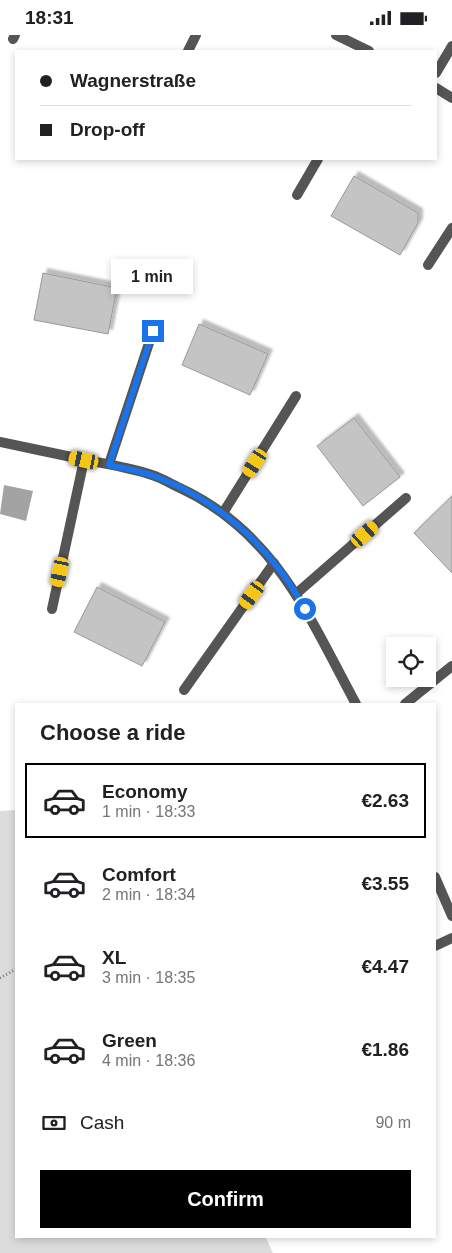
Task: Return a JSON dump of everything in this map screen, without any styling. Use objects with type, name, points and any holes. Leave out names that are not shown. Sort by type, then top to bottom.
[{"type":"street","points":[[188,50],[196,35]]},
{"type":"street","points":[[336,35],[367,50]]},
{"type":"street","points":[[437,71],[452,45]]},
{"type":"street","points":[[437,89],[452,98]]},
{"type":"street","points":[[297,195],[317,160]]},
{"type":"street","points":[[428,265],[452,228]]},
{"type":"street","points":[[109,465],[153,331]]},
{"type":"street","points":[[224,513],[296,396]]},
{"type":"street","points":[[0,442],[153,476],[196,495],[224,513],[251,536],[297,593],[355,703]]},
{"type":"street","points":[[52,609],[84,460]]},
{"type":"street","points":[[297,593],[406,498]]},
{"type":"street","points":[[184,690],[274,563]]},
{"type":"street","points":[[406,703],[452,666]]},
{"type":"street","points":[[436,879],[452,916]]},
{"type":"street","points":[[436,946],[452,939]]},
{"type":"path","points":[[0,978],[15,970]]},
{"type":"shaded area","points":[[4,485],[33,491],[26,521],[0,514]]},
{"type":"shaded area","points":[[15,810],[15,1238],[266,1238],[273,1253],[0,1253],[0,811]]},
{"type":"building","points":[[354,176],[418,213],[418,223],[400,255],[331,216]]},
{"type":"building","points":[[43,273],[117,288],[108,334],[34,320]]},
{"type":"building","points":[[199,324],[268,354],[250,395],[182,365]]},
{"type":"building","points":[[354,418],[400,477],[363,506],[317,446]]},
{"type":"building","points":[[452,496],[452,573],[414,533]]},
{"type":"building","points":[[97,587],[165,622],[142,666],[74,632]]},
{"type":"route","points":[[153,331],[109,465],[153,476],[196,495],[224,513],[251,536],[274,563],[297,593],[305,609]]}]
